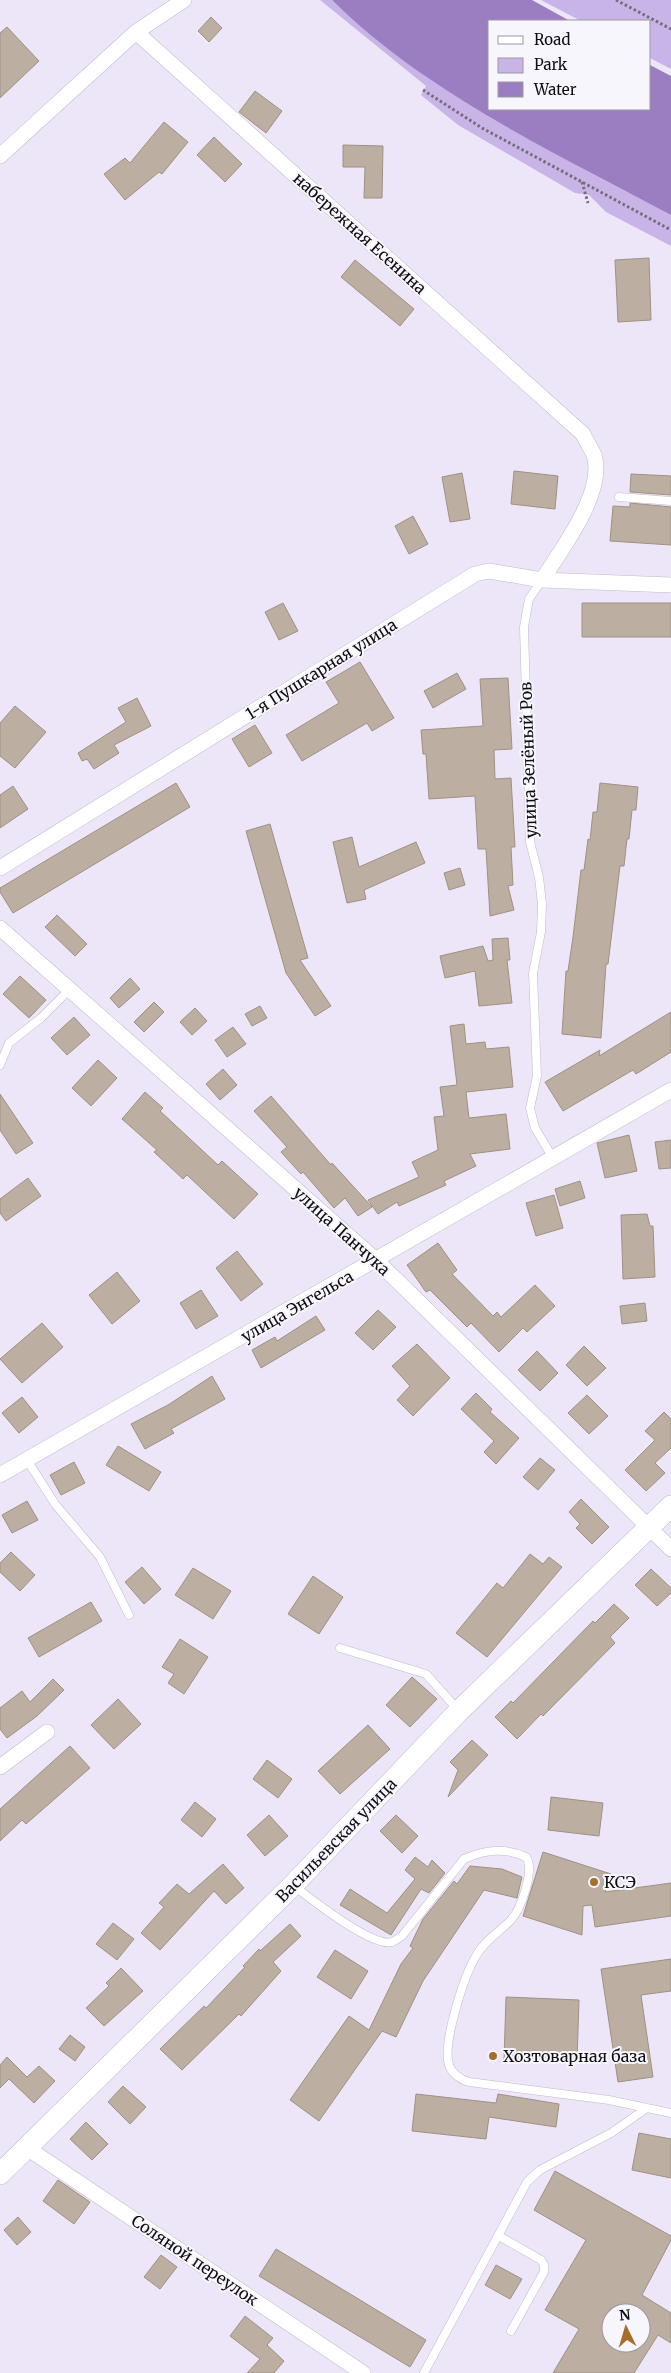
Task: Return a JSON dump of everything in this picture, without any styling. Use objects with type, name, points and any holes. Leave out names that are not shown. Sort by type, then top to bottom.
[{"type":"main road","name":"Васильевская улица","points":[[0,2174],[293,1886],[459,1711],[671,1506]]},
{"type":"street","points":[[0,156],[136,32],[184,0]]},
{"type":"street","name":"набережная Есенина","points":[[136,32],[583,434]]},
{"type":"street","name":"улица Зелёный Ров","points":[[542,580],[576,527],[595,478],[594,456],[583,434]]},
{"type":"street","name":"1-я Пушкарная улица","points":[[0,868],[467,578],[489,571],[542,580],[671,585]]},
{"type":"street","name":"улица Панчука","points":[[0,928],[376,1260],[671,1549]]},
{"type":"street","name":"улица Энгельса","points":[[0,1475],[671,1090]]},
{"type":"street","points":[[0,1767],[47,1732]]},
{"type":"street","name":"Соляной переулок","points":[[27,2148],[363,2373]]},
{"type":"lane","points":[[619,497],[671,501]]},
{"type":"lane","name":"улица Зелёный Ров","points":[[542,580],[529,599],[524,627],[530,842],[539,877],[542,904],[541,932],[533,973],[537,1076],[530,1108],[535,1128],[553,1158]]},
{"type":"lane","points":[[0,1065],[9,1043],[41,1018],[70,990]]},
{"type":"lane","points":[[27,1460],[55,1504],[100,1557],[129,1614]]},
{"type":"lane","points":[[340,1648],[426,1674],[459,1711]]},
{"type":"lane","points":[[293,1886],[328,1912],[377,1940],[392,1942],[402,1936],[464,1859],[475,1854],[497,1850],[514,1852],[526,1857],[530,1869],[517,1911],[476,1954],[470,1968],[454,2013],[448,2057],[449,2066],[455,2074],[469,2082],[609,2100],[671,2113]]},
{"type":"lane","points":[[424,2373],[527,2182],[540,2170],[611,2133],[647,2108]]},
{"type":"lane","points":[[499,2236],[541,2260],[544,2265],[544,2272],[511,2331]]},
{"type":"path","points":[[616,0],[671,30]]},
{"type":"path","points":[[424,90],[482,128],[671,230]]},
{"type":"path","points":[[582,181],[588,202]]},
{"type":"green space","points":[[320,0],[332,0],[369,33],[450,93],[538,144],[671,215],[671,246],[606,212],[589,195],[575,193],[458,125],[421,95],[426,86]]},
{"type":"green space","points":[[541,0],[671,0],[671,69],[651,59],[651,20],[579,20]]},
{"type":"water","points":[[332,0],[532,0],[568,20],[488,20],[488,110],[651,110],[651,66],[671,76],[671,215],[493,119],[450,93],[408,64]]},
{"type":"building","points":[[211,17],[222,28],[209,42],[198,31]]},
{"type":"building","points":[[7,27],[39,61],[0,98],[0,33]]},
{"type":"building","points":[[255,91],[282,111],[266,133],[239,112]]},
{"type":"building","points":[[164,122],[188,142],[162,174],[159,172],[125,200],[104,174],[125,158],[130,163]]},
{"type":"building","points":[[214,137],[242,164],[225,182],[197,155]]},
{"type":"building","points":[[343,145],[383,146],[382,198],[364,198],[365,167],[343,167]]},
{"type":"building","points":[[649,258],[651,320],[618,322],[615,260]]},
{"type":"building","points":[[355,260],[414,309],[400,326],[341,277]]},
{"type":"building","points":[[514,471],[558,476],[555,509],[511,504]]},
{"type":"building","points":[[462,473],[470,519],[450,522],[442,477]]},
{"type":"building","points":[[631,474],[671,476],[671,495],[630,492]]},
{"type":"building","points":[[630,503],[671,507],[671,545],[610,541],[613,506],[630,507]]},
{"type":"building","points":[[413,516],[428,544],[409,554],[395,526]]},
{"type":"building","points":[[283,603],[298,631],[279,640],[265,612]]},
{"type":"building","points":[[582,603],[671,603],[671,637],[582,637]]},
{"type":"building","points":[[360,662],[394,718],[372,731],[367,723],[302,761],[286,735],[339,703],[326,682]]},
{"type":"building","points":[[457,673],[466,689],[433,708],[424,691]]},
{"type":"building","points":[[508,678],[512,749],[494,750],[495,779],[511,778],[515,847],[511,847],[513,885],[508,886],[514,910],[490,916],[486,849],[478,849],[475,796],[429,799],[426,754],[423,754],[421,730],[483,726],[480,679]]},
{"type":"building","points":[[137,698],[151,726],[114,745],[119,753],[94,769],[87,759],[82,761],[78,753],[126,722],[118,708]]},
{"type":"building","points":[[15,706],[46,732],[15,768],[0,756],[0,723]]},
{"type":"building","points":[[255,725],[272,753],[249,767],[232,739]]},
{"type":"building","points":[[176,783],[190,807],[13,913],[0,892],[0,888]]},
{"type":"building","points":[[600,783],[638,787],[636,810],[632,810],[624,866],[620,866],[608,964],[606,964],[601,1038],[562,1034],[566,971],[568,971],[581,870],[584,870],[593,812],[597,812]]},
{"type":"building","points":[[13,786],[28,809],[0,828],[0,795]]},
{"type":"building","points":[[270,824],[308,958],[300,960],[331,1006],[315,1016],[286,973],[246,831]]},
{"type":"building","points":[[352,837],[359,867],[416,842],[425,863],[364,890],[366,899],[347,903],[333,842]]},
{"type":"building","points":[[460,868],[465,885],[449,890],[444,873]]},
{"type":"building","points":[[57,915],[87,944],[75,956],[45,927]]},
{"type":"building","points":[[508,938],[510,960],[507,960],[512,1003],[479,1006],[475,971],[445,978],[440,956],[483,946],[488,961],[493,960],[492,939]]},
{"type":"building","points":[[20,976],[46,1000],[29,1018],[3,994]]},
{"type":"building","points":[[130,978],[140,989],[119,1008],[110,998]]},
{"type":"building","points":[[154,1002],[164,1012],[144,1032],[134,1022]]},
{"type":"building","points":[[260,1006],[267,1018],[252,1026],[245,1014]]},
{"type":"building","points":[[195,1008],[207,1021],[192,1035],[180,1022]]},
{"type":"building","points":[[671,1012],[671,1052],[636,1074],[633,1070],[563,1111],[545,1082],[600,1050],[599,1056]]},
{"type":"building","points":[[74,1017],[90,1035],[67,1055],[51,1038]]},
{"type":"building","points":[[464,1024],[466,1044],[485,1042],[486,1049],[509,1047],[513,1087],[466,1092],[469,1118],[506,1114],[510,1149],[470,1154],[476,1166],[444,1181],[446,1185],[399,1206],[397,1202],[378,1214],[368,1200],[419,1177],[412,1162],[438,1150],[434,1117],[444,1116],[440,1087],[457,1085],[450,1026]]},
{"type":"building","points":[[233,1027],[246,1044],[227,1057],[215,1040]]},
{"type":"building","points":[[98,1060],[117,1078],[91,1106],[72,1088]]},
{"type":"building","points":[[223,1069],[237,1085],[220,1100],[206,1084]]},
{"type":"building","points":[[145,1092],[163,1108],[160,1111],[218,1165],[222,1161],[258,1194],[234,1219],[187,1175],[183,1179],[154,1152],[157,1150],[122,1119]]},
{"type":"building","points":[[0,1094],[33,1143],[16,1154],[0,1130]]},
{"type":"building","points":[[271,1096],[331,1165],[332,1163],[372,1207],[358,1216],[345,1198],[334,1208],[303,1172],[301,1174],[281,1152],[287,1147],[254,1111]]},
{"type":"building","points":[[629,1135],[637,1171],[605,1178],[597,1143]]},
{"type":"building","points":[[671,1140],[671,1168],[659,1169],[655,1142]]},
{"type":"building","points":[[28,1178],[41,1196],[6,1221],[0,1213],[0,1199]]},
{"type":"building","points":[[580,1181],[585,1198],[560,1206],[555,1189]]},
{"type":"building","points":[[554,1195],[563,1228],[536,1236],[526,1203]]},
{"type":"building","points":[[647,1214],[650,1226],[653,1226],[655,1277],[623,1279],[621,1215]]},
{"type":"building","points":[[438,1243],[457,1270],[452,1274],[493,1316],[497,1312],[501,1317],[535,1285],[555,1306],[527,1332],[523,1328],[499,1352],[471,1323],[467,1327],[430,1290],[426,1292],[407,1265]]},
{"type":"building","points":[[237,1251],[263,1284],[241,1301],[216,1268]]},
{"type":"building","points":[[117,1272],[140,1301],[112,1324],[89,1295]]},
{"type":"building","points":[[201,1290],[218,1316],[196,1329],[180,1303]]},
{"type":"building","points":[[645,1303],[647,1321],[622,1324],[620,1306]]},
{"type":"building","points":[[378,1310],[396,1327],[373,1350],[355,1333]]},
{"type":"building","points":[[316,1316],[325,1330],[261,1368],[252,1350],[275,1337],[277,1341]]},
{"type":"building","points":[[42,1323],[63,1347],[22,1383],[0,1359]]},
{"type":"building","points":[[417,1344],[450,1378],[413,1416],[397,1400],[410,1386],[392,1366]]},
{"type":"building","points":[[584,1346],[606,1368],[587,1386],[566,1365]]},
{"type":"building","points":[[537,1351],[558,1373],[540,1391],[518,1370]]},
{"type":"building","points":[[212,1376],[225,1399],[171,1429],[174,1433],[145,1449],[131,1424],[168,1405]]},
{"type":"building","points":[[476,1393],[492,1409],[490,1412],[519,1438],[496,1464],[484,1452],[494,1441],[461,1409]]},
{"type":"building","points":[[587,1395],[608,1416],[589,1434],[568,1413]]},
{"type":"building","points":[[22,1397],[38,1417],[19,1433],[2,1413]]},
{"type":"building","points":[[664,1412],[671,1419],[671,1448],[655,1463],[665,1473],[646,1491],[625,1470],[655,1440],[645,1431]]},
{"type":"building","points":[[118,1446],[161,1472],[149,1491],[106,1465]]},
{"type":"building","points":[[540,1458],[555,1470],[538,1490],[523,1477]]},
{"type":"building","points":[[74,1462],[85,1483],[61,1495],[50,1475]]},
{"type":"building","points":[[581,1499],[609,1527],[592,1544],[576,1528],[580,1524],[569,1512]]},
{"type":"building","points":[[27,1501],[38,1520],[12,1533],[2,1515]]},
{"type":"building","points":[[11,1552],[35,1575],[20,1591],[0,1572],[0,1563]]},
{"type":"building","points":[[530,1554],[543,1564],[549,1557],[562,1567],[487,1657],[456,1633],[497,1583],[503,1588]]},
{"type":"building","points":[[142,1567],[161,1589],[144,1604],[125,1582]]},
{"type":"building","points":[[193,1568],[231,1591],[213,1619],[175,1595]]},
{"type":"building","points":[[651,1569],[671,1588],[671,1593],[657,1606],[635,1585]]},
{"type":"building","points":[[313,1576],[343,1597],[319,1634],[288,1614]]},
{"type":"building","points":[[91,1602],[102,1621],[39,1657],[28,1638]]},
{"type":"building","points":[[614,1604],[629,1618],[610,1637],[615,1643],[543,1716],[541,1714],[517,1739],[495,1717],[511,1701],[513,1703],[593,1621],[595,1623]]},
{"type":"building","points":[[180,1639],[208,1657],[184,1694],[168,1683],[174,1674],[162,1667]]},
{"type":"building","points":[[412,1677],[437,1699],[410,1727],[386,1705]]},
{"type":"building","points":[[53,1679],[64,1690],[37,1716],[7,1738],[0,1729],[0,1708],[22,1691],[30,1702]]},
{"type":"building","points":[[118,1699],[141,1724],[114,1749],[91,1725]]},
{"type":"building","points":[[368,1725],[390,1749],[340,1794],[318,1771]]},
{"type":"building","points":[[472,1740],[488,1755],[448,1797],[458,1770],[450,1762]]},
{"type":"building","points":[[70,1746],[90,1768],[26,1824],[22,1820],[0,1841],[0,1809]]},
{"type":"building","points":[[267,1760],[292,1779],[278,1798],[253,1779]]},
{"type":"building","points":[[551,1797],[603,1803],[599,1836],[548,1830]]},
{"type":"building","points":[[195,1802],[216,1819],[202,1837],[181,1820]]},
{"type":"building","points":[[269,1815],[288,1836],[265,1856],[247,1835]]},
{"type":"building","points":[[396,1815],[418,1836],[402,1853],[380,1831]]},
{"type":"building","points":[[543,1852],[611,1874],[605,1892],[671,1883],[671,1916],[595,1927],[592,1905],[583,1906],[582,1935],[523,1916]]},
{"type":"building","points":[[415,1857],[428,1867],[432,1860],[445,1873],[429,1893],[421,1889],[391,1935],[340,1905],[350,1889],[387,1913],[415,1879],[405,1870]]},
{"type":"building","points":[[223,1864],[244,1888],[226,1904],[214,1891],[160,1950],[141,1933],[164,1907],[159,1903],[177,1884],[189,1894]]},
{"type":"building","points":[[470,1866],[502,1869],[522,1877],[517,1898],[484,1890],[423,1981],[396,2037],[382,2031],[319,2121],[290,2100],[349,2016],[369,2030],[401,1964],[413,1948],[410,1946],[423,1919],[454,1881],[457,1884]]},
{"type":"building","points":[[113,1923],[134,1939],[117,1960],[96,1944]]},
{"type":"building","points":[[290,1924],[301,1936],[273,1962],[281,1971],[241,2016],[239,2014],[182,2070],[160,2049],[204,2006],[206,2008],[245,1967],[243,1966],[259,1949],[260,1951]]},
{"type":"building","points":[[335,1950],[368,1971],[351,1999],[317,1977]]},
{"type":"building","points":[[671,1959],[671,1991],[641,1995],[653,2077],[618,2082],[601,1969]]},
{"type":"building","points":[[121,1968],[143,1991],[104,2026],[86,2008],[109,1986],[106,1983]]},
{"type":"building","points":[[506,1997],[579,2000],[577,2062],[504,2060]]},
{"type":"building","points":[[70,2035],[85,2047],[75,2061],[59,2049]]},
{"type":"building","points":[[7,2057],[27,2077],[39,2066],[55,2081],[34,2103],[9,2079],[0,2088],[0,2065]]},
{"type":"building","points":[[123,2086],[146,2107],[130,2124],[108,2102]]},
{"type":"building","points":[[416,2094],[496,2103],[498,2094],[559,2104],[556,2127],[489,2117],[486,2139],[412,2131]]},
{"type":"building","points":[[86,2122],[108,2144],[92,2160],[70,2139]]},
{"type":"building","points":[[639,2133],[671,2139],[671,2178],[632,2170]]},
{"type":"building","points":[[555,2171],[671,2236],[671,2240],[642,2295],[671,2313],[671,2343],[658,2335],[651,2346],[651,2303],[601,2303],[601,2353],[647,2353],[634,2373],[553,2373],[579,2329],[545,2310],[586,2240],[534,2210]]},
{"type":"building","points":[[58,2180],[90,2202],[74,2224],[43,2201]]},
{"type":"building","points":[[18,2217],[31,2232],[17,2245],[4,2230]]},
{"type":"building","points":[[276,2249],[426,2340],[410,2367],[259,2276]]},
{"type":"building","points":[[161,2255],[177,2267],[160,2289],[144,2277]]},
{"type":"building","points":[[496,2265],[522,2279],[510,2299],[485,2285]]},
{"type":"building","points":[[245,2316],[273,2338],[267,2345],[284,2361],[274,2373],[247,2373],[260,2359],[230,2336]]},
{"type":"place","name":"КСЭ","points":[[594,1882]]},
{"type":"place","name":"Хозтоварная база","points":[[493,2056]]}]
